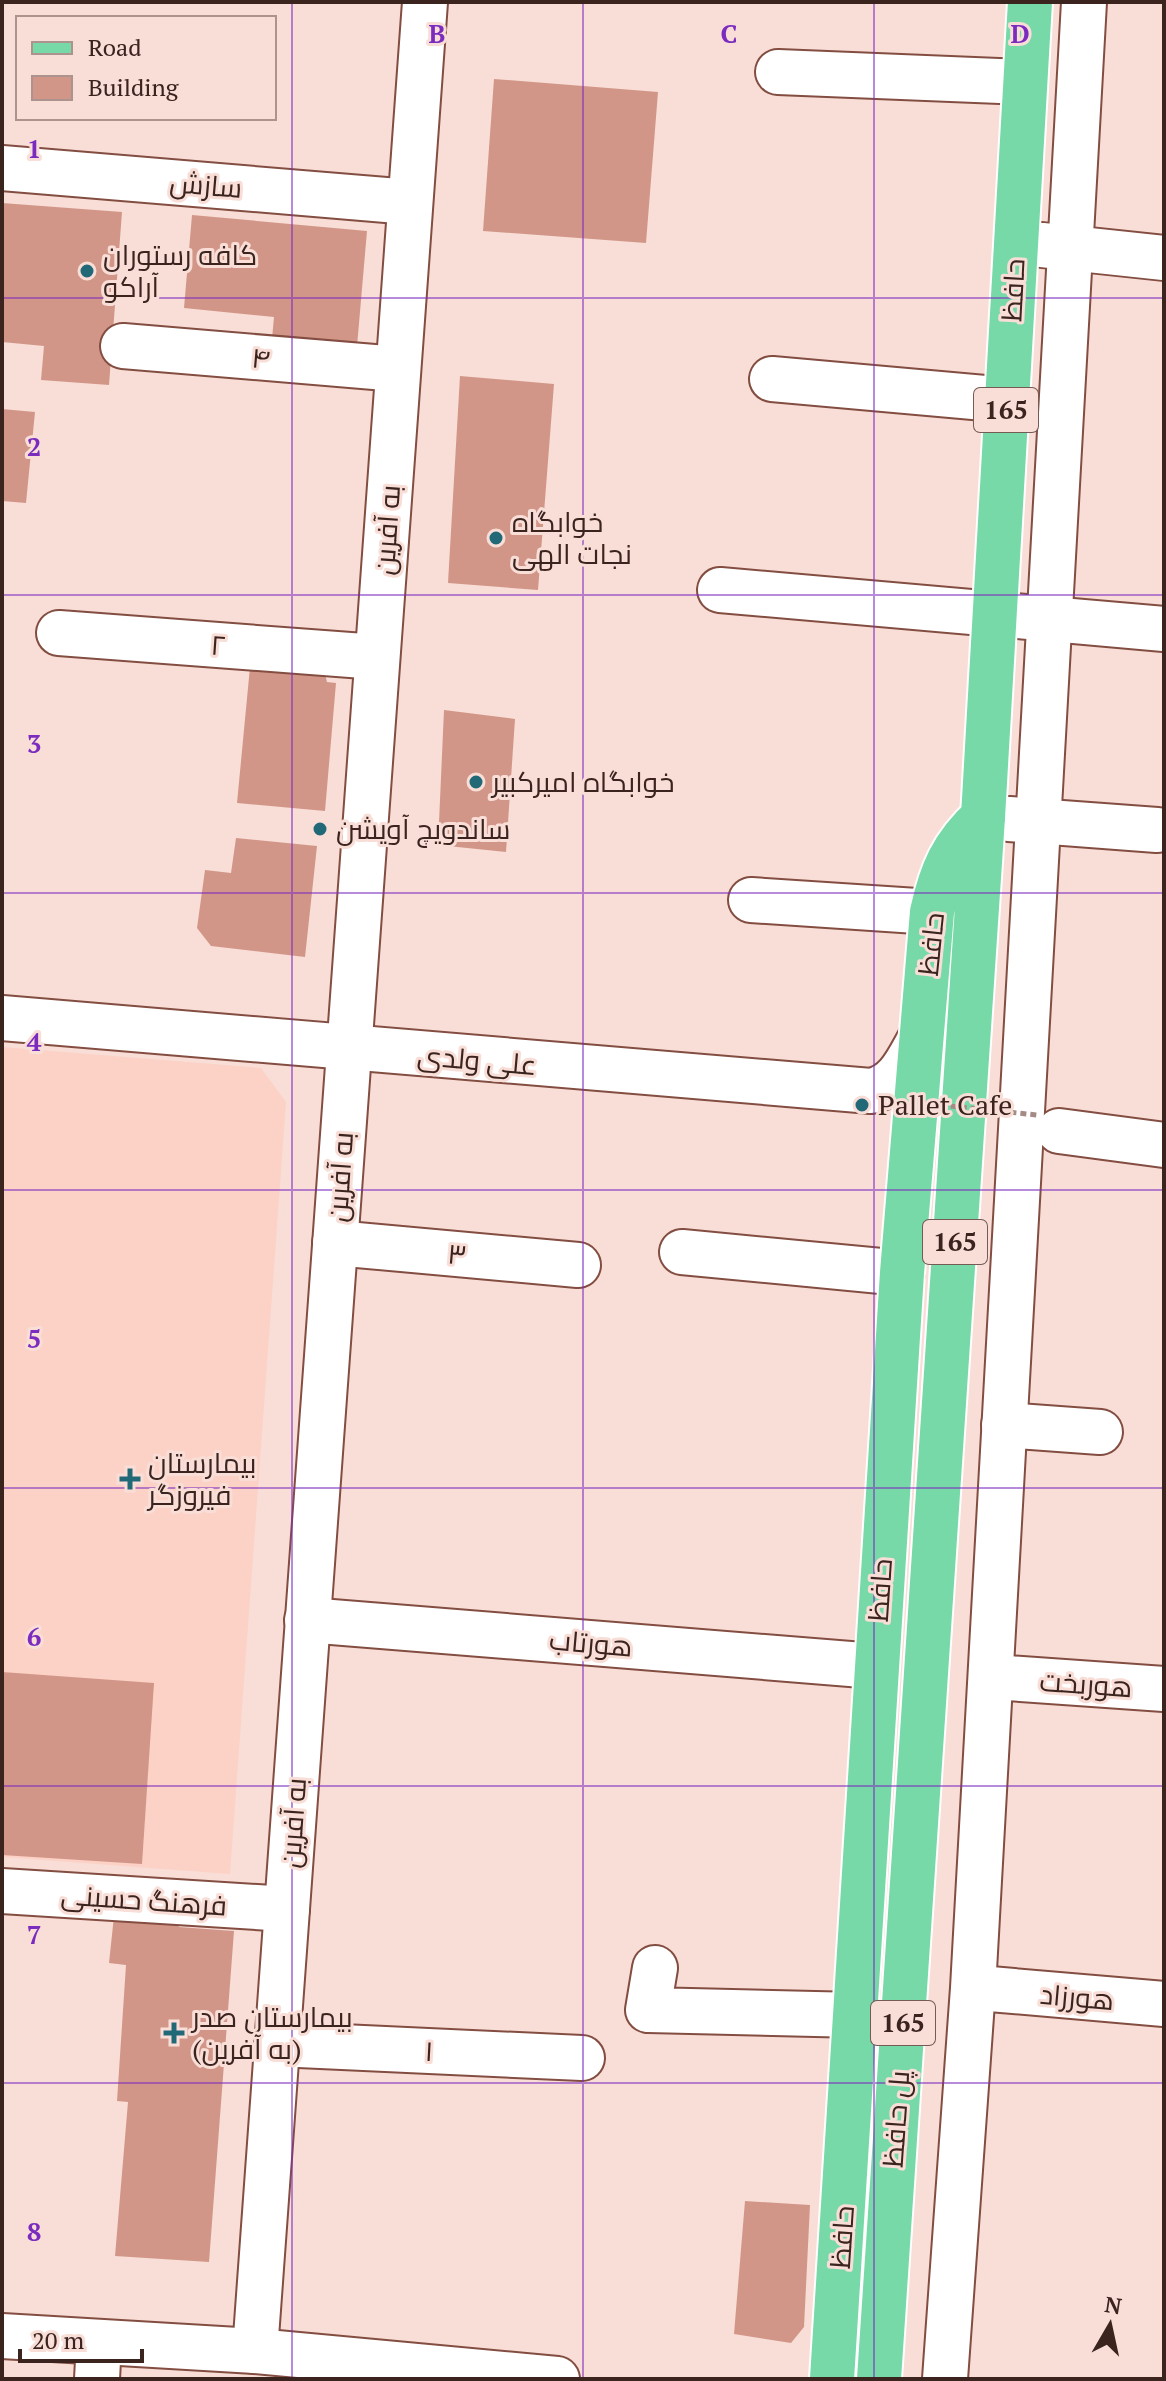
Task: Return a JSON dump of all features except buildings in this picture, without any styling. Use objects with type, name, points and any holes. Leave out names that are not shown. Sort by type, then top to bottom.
[{"type":"main road","name":"حافظ","points":[[927,1667],[983,817],[1030,2]]},
{"type":"main road","name":"حافظ","points":[[832,2379],[858,2015],[875,1666],[902,1273],[932,912],[947,860],[965,834],[983,817]]},
{"type":"main road","name":"پل حافظ","points":[[879,2379],[927,1667]]},
{"type":"street","name":"به آفرین","points":[[255,2351],[425,2]]},
{"type":"street","points":[[945,2379],[974,1972],[1084,2]]},
{"type":"street","points":[[778,72],[1025,82]]},
{"type":"street","name":"سازش","points":[[2,168],[410,202]]},
{"type":"street","points":[[1016,242],[1164,258]]},
{"type":"street","name":"۴","points":[[123,346],[398,369]]},
{"type":"street","points":[[772,379],[1007,400]]},
{"type":"street","points":[[720,590],[1164,629]]},
{"type":"street","name":"۲","points":[[59,633],[377,657]]},
{"type":"street","points":[[983,817],[1157,830]]},
{"type":"street","points":[[751,900],[932,912]]},
{"type":"street","name":"علی ولدی","points":[[2,1018],[349,1050],[871,1091],[882,1089],[898,1076],[923,1034]]},
{"type":"street","points":[[1048,1123],[1164,1145]]},
{"type":"street","name":"۳","points":[[335,1243],[578,1265]]},
{"type":"street","points":[[682,1252],[902,1273]]},
{"type":"street","points":[[1004,1425],[1100,1432]]},
{"type":"street","name":"هورتاب","points":[[307,1620],[875,1666]]},
{"type":"street","name":"هوربخت","points":[[1007,1678],[1164,1689]]},
{"type":"street","name":"فرهنگ حسینی","points":[[2,1891],[287,1909]]},
{"type":"street","points":[[655,1968],[648,2010],[858,2015]]},
{"type":"street","name":"هورزاد","points":[[990,1989],[1164,2004]]},
{"type":"street","name":"۱","points":[[277,2044],[582,2058]]},
{"type":"street","points":[[2,2336],[98,2360],[255,2351],[557,2379]]},
{"type":"path","points":[[901,1101],[1048,1123]]},
{"type":"shaded area","name":"بیمارستان فیروزگر","points":[[2,1047],[261,1068],[286,1102],[230,1874],[2,1857]]},
{"type":"place","name":"کافه رستوران آراکو","points":[[87,271]]},
{"type":"place","name":"خوابگاه نجات الهی","points":[[496,538]]},
{"type":"place","name":"خوابگاه امیرکبیر","points":[[476,782]]},
{"type":"place","name":"ساندویچ آویشن","points":[[320,829]]},
{"type":"place","name":"Pallet Cafe","points":[[862,1105]]},
{"type":"place","name":"بیمارستان فیروزگر","points":[[130,1479]]},
{"type":"place","name":"بیمارستان صدر (به آفرین)","points":[[174,2033]]}]
